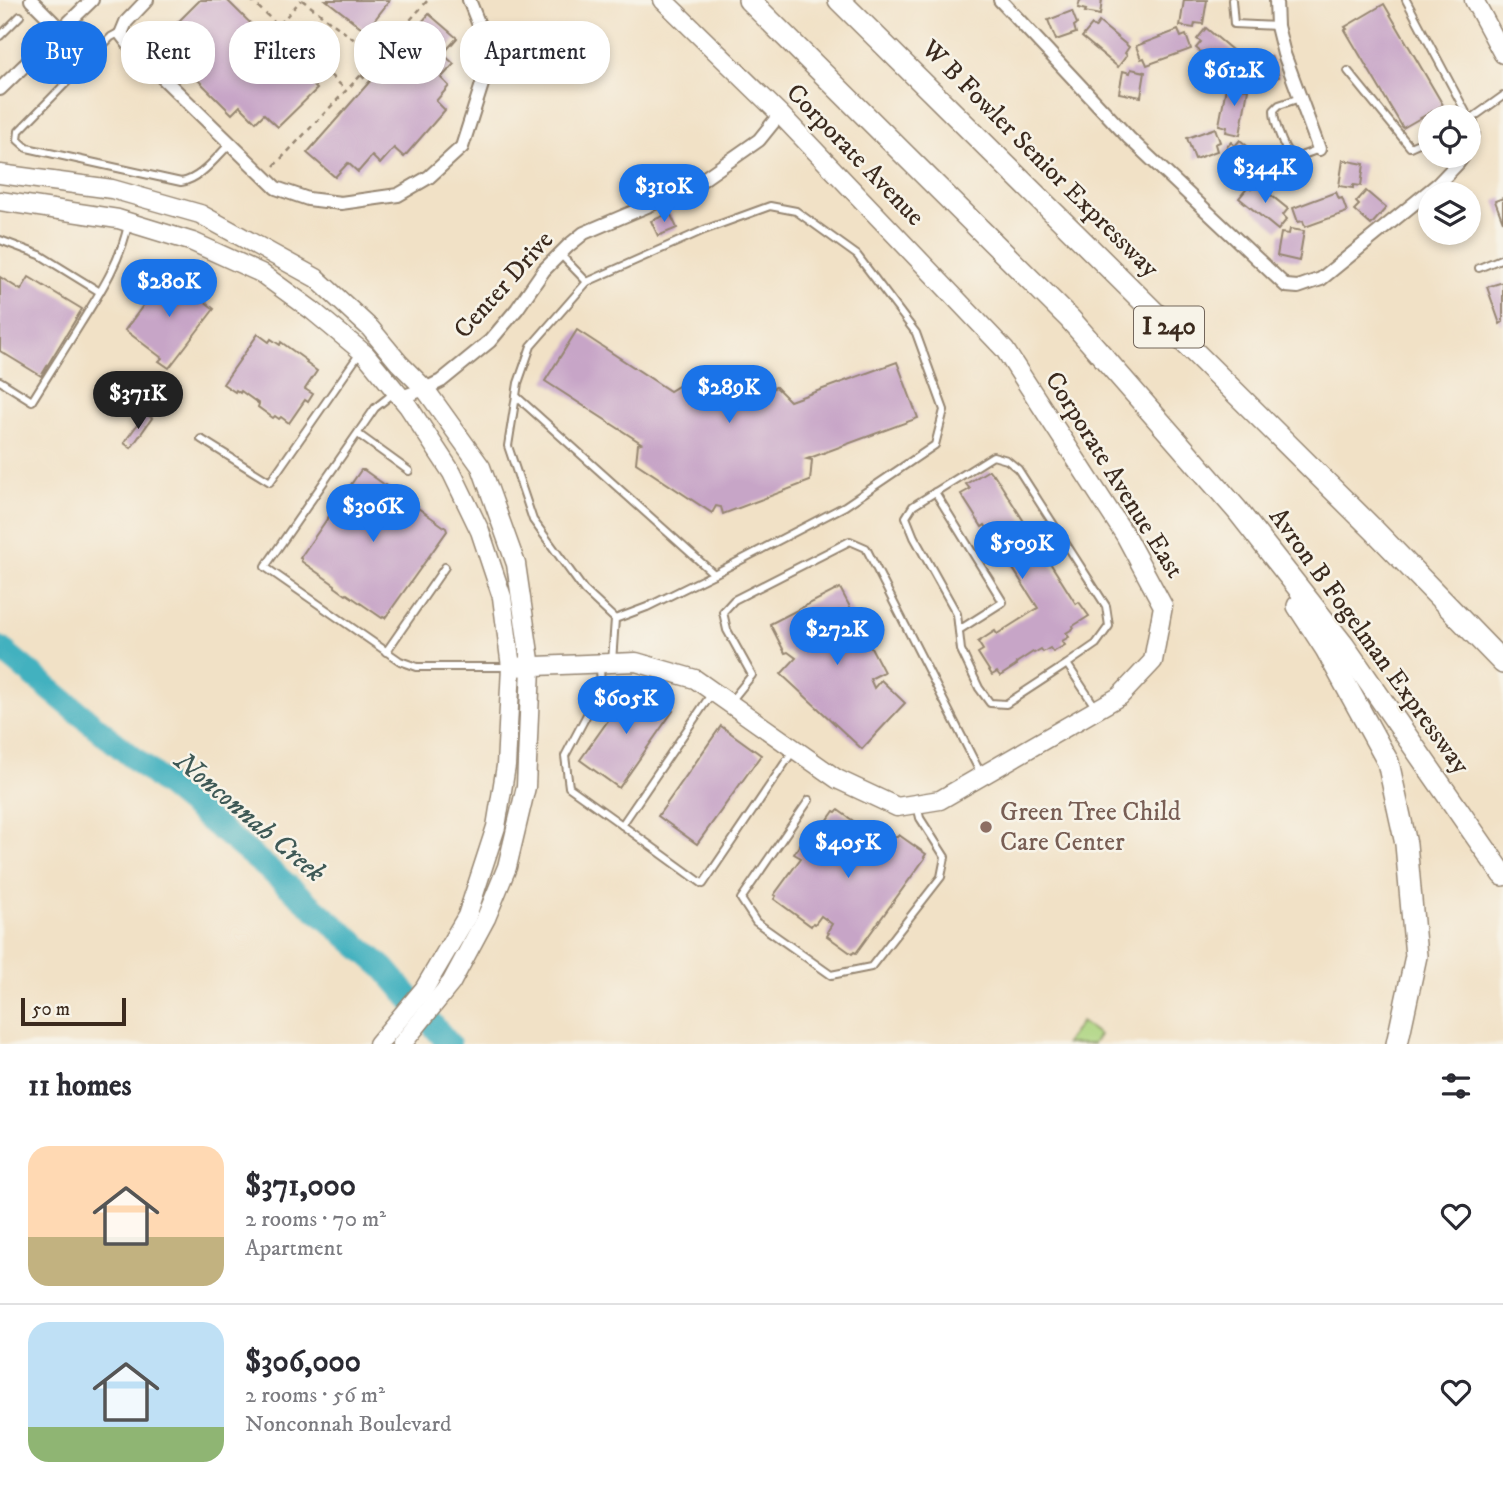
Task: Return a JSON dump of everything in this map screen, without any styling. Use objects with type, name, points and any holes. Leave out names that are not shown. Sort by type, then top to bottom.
[{"type":"highway","name":"I 240","points":[[749,0],[1070,319],[1237,510]]},
{"type":"highway","name":"W B Fowler Senior Expressway","points":[[839,0],[1374,530],[1501,660]]},
{"type":"highway","name":"Avron B Fogelman Expressway","points":[[1237,510],[1344,646],[1503,874]]},
{"type":"highway","points":[[1237,510],[1326,649],[1388,762],[1406,844],[1416,956],[1397,1044]]},
{"type":"street","points":[[31,0],[52,21]]},
{"type":"street","points":[[70,21],[92,0]]},
{"type":"street","points":[[127,21],[147,0]]},
{"type":"street","points":[[169,84],[276,188],[308,199],[341,203],[398,195],[429,177],[461,148],[484,78],[479,25],[469,0]]},
{"type":"street","name":"Corporate Avenue","points":[[663,0],[779,114],[1005,350]]},
{"type":"street","points":[[1000,0],[1129,138],[1286,286],[1298,287],[1321,279],[1438,184],[1453,168]]},
{"type":"street","points":[[1276,0],[1277,26],[1284,54],[1319,149]]},
{"type":"street","points":[[1474,0],[1503,54]]},
{"type":"street","points":[[0,89],[21,69]]},
{"type":"street","name":"Center Drive","points":[[398,394],[425,389],[441,382],[490,341],[517,309],[544,270],[584,233],[692,187],[759,140],[779,114]]},
{"type":"street","points":[[0,174],[112,189],[200,214],[316,278],[370,328],[425,389],[481,467],[516,564],[530,667],[526,787],[507,867],[474,920],[424,989],[378,1044]]},
{"type":"street","points":[[0,201],[129,222],[193,242],[261,273],[313,310],[361,351],[398,394],[452,473],[480,531],[502,597],[511,667],[506,766],[496,827],[474,920],[451,983],[402,1044]]},
{"type":"street","name":"Corporate Avenue East","points":[[511,667],[636,663],[695,680],[837,779],[897,807],[940,800],[1121,696],[1153,661],[1163,606],[1125,535],[1005,350]]},
{"type":"lane","points":[[1233,0],[1234,24],[1277,26]]},
{"type":"lane","points":[[1406,0],[1461,105]]},
{"type":"lane","points":[[0,36],[20,16]]},
{"type":"lane","points":[[121,31],[111,37],[19,131],[18,140],[27,148],[181,182],[190,180],[199,173],[230,143]]},
{"type":"lane","points":[[1348,71],[1410,147],[1418,143]]},
{"type":"lane","points":[[1481,112],[1503,96]]},
{"type":"lane","points":[[1300,98],[1279,105],[1274,110],[1278,128],[1291,156],[1298,157],[1319,149]]},
{"type":"lane","points":[[770,206],[796,211],[857,255],[916,333],[944,410],[935,445],[845,506],[714,574],[615,620],[584,590],[533,520],[508,446],[518,383],[531,346],[587,282],[704,230],[770,206]]},
{"type":"lane","points":[[0,381],[32,401],[117,261],[129,222]]},
{"type":"lane","points":[[0,240],[40,255],[100,292]]},
{"type":"lane","points":[[559,254],[587,282]]},
{"type":"lane","points":[[1479,268],[1503,258]]},
{"type":"lane","points":[[201,439],[270,482],[361,351]]},
{"type":"lane","points":[[398,394],[376,408],[265,567],[400,661],[417,667],[511,667]]},
{"type":"lane","points":[[516,396],[714,574]]},
{"type":"lane","points":[[358,434],[409,471]]},
{"type":"lane","points":[[993,456],[1007,460],[1018,469],[1107,606],[1109,625],[1096,645],[1006,704],[990,703],[979,688],[961,650],[957,614],[914,537],[906,517],[913,506],[936,492],[993,456]]},
{"type":"lane","points":[[936,492],[1003,602],[959,630]]},
{"type":"lane","points":[[730,704],[752,675],[727,630],[723,612],[734,600],[850,541],[866,548],[981,776]]},
{"type":"lane","points":[[386,652],[445,567]]},
{"type":"lane","points":[[615,620],[601,688],[565,756],[569,787],[703,884],[794,749]]},
{"type":"lane","points":[[1067,664],[1097,710]]},
{"type":"lane","points":[[622,825],[713,692]]},
{"type":"lane","points":[[808,800],[741,899],[756,922],[831,975],[871,967],[942,877],[945,857],[920,818],[916,804]]},
{"type":"path","points":[[251,0],[273,21]]},
{"type":"path","points":[[283,21],[302,0],[354,40]]},
{"type":"path","points":[[409,21],[428,0]]},
{"type":"path","points":[[265,176],[354,82]]},
{"type":"path","points":[[340,84],[346,90]]},
{"type":"green space","points":[[1081,1022],[1099,1035],[1093,1044],[1065,1044]]},
{"type":"building","points":[[200,0],[227,0],[248,21],[229,21],[229,84],[312,84],[317,89],[278,127],[264,114],[256,122],[240,106],[232,114],[202,84],[215,84],[215,21],[179,21]]},
{"type":"building","points":[[326,0],[390,0],[374,21],[354,22]]},
{"type":"building","points":[[1080,0],[1102,0],[1100,15],[1078,8]]},
{"type":"building","points":[[1184,0],[1207,0],[1203,24],[1195,23],[1194,28],[1180,26]]},
{"type":"building","points":[[1384,4],[1443,105],[1418,105],[1418,119],[1403,128],[1345,27]]},
{"type":"building","points":[[1072,11],[1077,24],[1074,26],[1076,33],[1056,40],[1048,20]]},
{"type":"building","points":[[429,14],[437,21],[423,21]]},
{"type":"building","points":[[1099,22],[1129,47],[1125,53],[1127,55],[1118,67],[1082,37],[1092,25],[1095,28]]},
{"type":"building","points":[[1206,28],[1244,60],[1228,75],[1196,48],[1201,42],[1197,39]]},
{"type":"building","points":[[446,29],[457,38],[446,51]]},
{"type":"building","points":[[1178,30],[1181,37],[1186,35],[1191,49],[1147,65],[1144,58],[1141,59],[1136,46]]},
{"type":"building","points":[[1271,56],[1279,77],[1255,85],[1250,72],[1253,71],[1251,64]]},
{"type":"building","points":[[446,57],[454,64],[446,73]]},
{"type":"building","points":[[1131,69],[1145,72],[1141,97],[1119,93],[1123,71],[1130,73]]},
{"type":"building","points":[[1227,82],[1242,84],[1241,88],[1248,89],[1240,135],[1226,132],[1227,127],[1219,125]]},
{"type":"building","points":[[446,83],[449,86],[436,101],[445,110],[404,157],[394,148],[380,164],[372,156],[358,172],[348,163],[335,177],[307,153],[368,84]]},
{"type":"building","points":[[1215,128],[1220,142],[1215,144],[1217,151],[1195,159],[1187,138]]},
{"type":"building","points":[[1240,140],[1274,169],[1265,180],[1262,178],[1257,183],[1222,153],[1231,142],[1235,146]]},
{"type":"building","points":[[1343,160],[1364,164],[1361,186],[1339,186]]},
{"type":"building","points":[[1256,183],[1288,209],[1283,215],[1287,219],[1278,230],[1239,198],[1249,186],[1251,189]]},
{"type":"building","points":[[1366,191],[1386,208],[1371,225],[1354,210],[1359,205],[1356,202]]},
{"type":"building","points":[[1336,192],[1339,199],[1342,198],[1347,212],[1305,227],[1303,221],[1298,222],[1293,208]]},
{"type":"building","points":[[1503,198],[1503,222],[1495,201]]},
{"type":"building","points":[[670,213],[677,228],[658,236],[651,221]]},
{"type":"building","points":[[1290,229],[1304,231],[1299,261],[1277,256],[1281,233],[1289,234]]},
{"type":"building","points":[[168,272],[214,309],[169,368],[159,361],[162,358],[125,330]]},
{"type":"building","points":[[0,277],[21,290],[29,277],[82,309],[41,376],[0,351]]},
{"type":"building","points":[[1503,282],[1503,322],[1500,324],[1487,287]]},
{"type":"building","points":[[577,330],[670,391],[690,379],[732,407],[733,404],[776,387],[790,401],[897,362],[918,418],[807,459],[812,460],[810,481],[723,514],[721,507],[716,506],[712,513],[636,463],[638,444],[641,443],[545,381]]},
{"type":"building","points":[[258,334],[269,342],[271,339],[280,345],[281,342],[317,371],[305,389],[313,394],[308,402],[305,400],[289,423],[281,417],[273,418],[241,391],[235,392],[223,384]]},
{"type":"building","points":[[145,414],[152,418],[131,448],[124,443]]},
{"type":"building","points":[[361,470],[399,495],[401,493],[447,531],[385,618],[346,595],[300,558]]},
{"type":"building","points":[[989,470],[1076,604],[1079,602],[1089,616],[1066,633],[1069,637],[1062,641],[1065,645],[1053,652],[1050,648],[1043,652],[1041,649],[1033,652],[1000,676],[997,672],[992,675],[978,653],[983,650],[978,642],[995,631],[997,634],[1038,608],[985,525],[982,527],[961,494],[970,489],[966,484]]},
{"type":"building","points":[[840,588],[884,672],[870,679],[874,688],[881,680],[905,703],[862,749],[781,674],[796,658],[788,652],[785,653],[770,624]]},
{"type":"building","points":[[634,684],[673,711],[619,788],[580,760]]},
{"type":"building","points":[[721,726],[761,755],[697,844],[658,816]]},
{"type":"building","points":[[838,810],[877,838],[872,845],[883,853],[895,836],[899,835],[926,854],[856,953],[852,954],[827,936],[832,924],[821,916],[811,926],[774,899],[774,895],[801,858],[794,854],[801,843],[808,848],[834,811]]},
{"type":"waterway","name":"Nonconnah Creek","points":[[0,648],[384,968],[449,1044]]},
{"type":"place","name":"Green Tree Child Care Center","points":[[986,827]]}]
